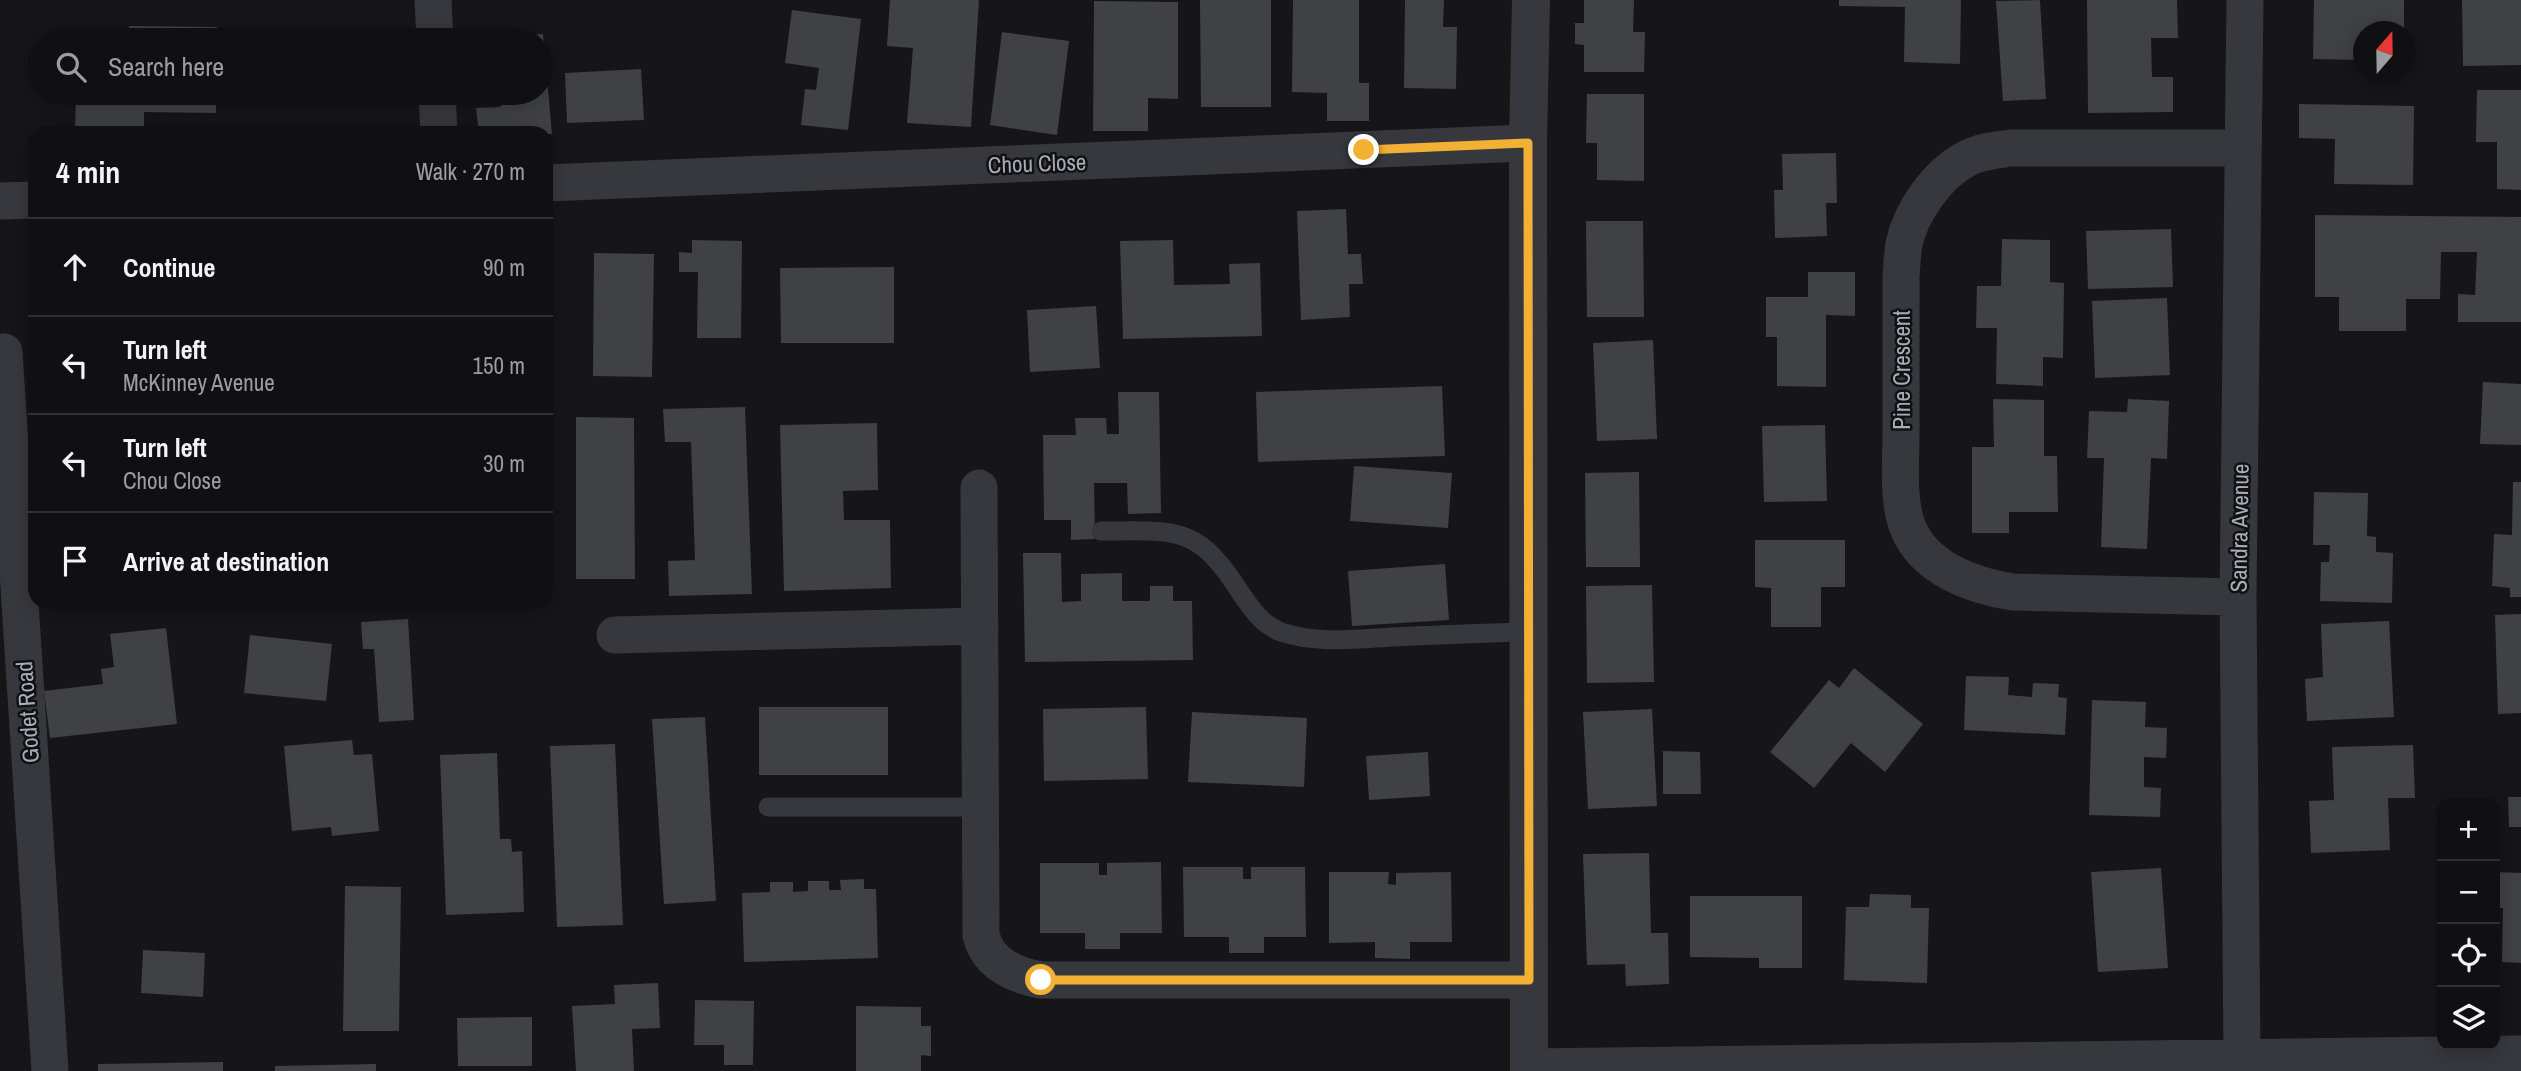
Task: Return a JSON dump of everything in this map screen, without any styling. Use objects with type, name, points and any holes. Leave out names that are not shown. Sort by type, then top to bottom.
[{"type":"street","points":[[433,0],[434,28]]},
{"type":"street","points":[[1531,0],[1528,143],[1529,1069],[2242,1056],[2521,1054]]},
{"type":"street","name":"Sandra Avenue","points":[[2242,1056],[2238,597],[2245,0]]},
{"type":"street","points":[[438,105],[439,126]]},
{"type":"street","name":"Chou Close","points":[[553,183],[1528,143]]},
{"type":"street","name":"Pine Crescent","points":[[2238,597],[2013,592],[1985,588],[1962,579],[1940,565],[1921,547],[1908,528],[1901,489],[1901,277],[1905,243],[1913,218],[1928,193],[1967,158],[2011,148],[2242,148]]},
{"type":"street","points":[[0,201],[28,200]]},
{"type":"street","name":"Godet Road","points":[[4,352],[10,596],[50,1071]]},
{"type":"street","points":[[979,488],[981,935],[984,946],[1002,967],[1041,980],[1529,980]]},
{"type":"street","points":[[615,635],[980,626]]},
{"type":"lane","points":[[1101,531],[1159,531],[1181,535],[1205,547],[1217,558],[1249,606],[1261,619],[1279,631],[1294,635],[1330,640],[1530,632]]},
{"type":"lane","points":[[768,807],[980,807]]},
{"type":"building","points":[[890,0],[979,0],[971,127],[907,123],[913,48],[887,46]]},
{"type":"building","points":[[1200,0],[1271,0],[1271,107],[1201,107]]},
{"type":"building","points":[[1293,0],[1359,0],[1359,83],[1369,83],[1369,121],[1327,121],[1327,93],[1292,92]]},
{"type":"building","points":[[1405,0],[1444,0],[1443,27],[1457,27],[1456,89],[1404,88]]},
{"type":"building","points":[[1584,0],[1634,0],[1633,32],[1645,32],[1644,72],[1584,72],[1584,45],[1575,44],[1575,23],[1584,23]]},
{"type":"building","points":[[1839,0],[1961,0],[1960,64],[1904,62],[1905,7],[1839,6]]},
{"type":"building","points":[[2040,0],[2046,99],[2003,101],[1996,1]]},
{"type":"building","points":[[2087,0],[2177,0],[2178,38],[2151,38],[2152,77],[2173,77],[2173,112],[2088,113]]},
{"type":"building","points":[[2314,0],[2404,0],[2404,21],[2353,21],[2353,60],[2313,59]]},
{"type":"building","points":[[2462,0],[2521,0],[2521,65],[2463,66]]},
{"type":"building","points":[[1094,1],[1178,2],[1178,99],[1148,98],[1148,131],[1093,131]]},
{"type":"building","points":[[792,10],[861,19],[848,130],[801,125],[805,89],[816,90],[819,68],[785,63]]},
{"type":"building","points":[[129,26],[217,27],[217,28]]},
{"type":"building","points":[[1002,32],[1069,41],[1057,135],[990,125]]},
{"type":"building","points":[[641,69],[644,120],[567,123],[565,73]]},
{"type":"building","points":[[2477,90],[2521,90],[2521,190],[2497,189],[2497,142],[2476,142]]},
{"type":"building","points":[[1587,94],[1644,94],[1644,181],[1597,180],[1597,143],[1586,143]]},
{"type":"building","points":[[2299,104],[2414,106],[2413,185],[2334,184],[2335,139],[2299,138]]},
{"type":"building","points":[[76,105],[216,105],[216,113],[144,112],[144,126],[75,126]]},
{"type":"building","points":[[549,105],[551,126],[478,126],[476,108]]},
{"type":"building","points":[[1836,153],[1837,203],[1826,203],[1827,236],[1775,238],[1774,190],[1783,190],[1782,154]]},
{"type":"building","points":[[1346,209],[1348,254],[1361,254],[1363,284],[1349,284],[1350,317],[1301,320],[1297,211]]},
{"type":"building","points":[[2315,215],[2521,217],[2521,322],[2458,322],[2458,294],[2475,295],[2477,252],[2441,252],[2440,299],[2406,299],[2406,331],[2339,331],[2339,297],[2315,297]]},
{"type":"building","points":[[1586,221],[1643,221],[1644,317],[1587,317]]},
{"type":"building","points":[[2171,229],[2173,287],[2088,289],[2086,231]]},
{"type":"building","points":[[2002,239],[2050,240],[2050,282],[2064,283],[2063,358],[2043,357],[2043,386],[1996,384],[1997,328],[1976,328],[1977,286],[2001,286]]},
{"type":"building","points":[[692,240],[742,241],[741,338],[697,338],[698,272],[679,272],[679,252],[692,253]]},
{"type":"building","points":[[1173,240],[1174,285],[1230,284],[1229,264],[1260,263],[1262,336],[1123,339],[1120,241]]},
{"type":"building","points":[[594,253],[654,254],[652,377],[593,376]]},
{"type":"building","points":[[894,267],[894,343],[781,343],[780,268]]},
{"type":"building","points":[[1808,272],[1855,272],[1855,316],[1826,315],[1826,387],[1777,386],[1777,337],[1766,337],[1766,297],[1808,297]]},
{"type":"building","points":[[2167,298],[2170,375],[2095,378],[2092,301]]},
{"type":"building","points":[[1096,306],[1100,368],[1030,372],[1027,310]]},
{"type":"building","points":[[1653,340],[1657,439],[1597,441],[1593,343]]},
{"type":"building","points":[[2483,382],[2521,384],[2521,445],[2480,444]]},
{"type":"building","points":[[1442,386],[1445,456],[1258,462],[1256,392]]},
{"type":"building","points":[[1118,392],[1159,392],[1161,513],[1128,514],[1127,483],[1094,483],[1095,539],[1071,540],[1071,520],[1044,520],[1043,435],[1076,435],[1075,418],[1106,418],[1107,434],[1119,434]]},
{"type":"building","points":[[1993,399],[2044,400],[2044,456],[2057,456],[2058,512],[2009,512],[2009,533],[1972,533],[1972,447],[1994,447]]},
{"type":"building","points":[[2128,399],[2169,401],[2167,459],[2151,458],[2147,549],[2101,547],[2104,458],[2087,458],[2089,411],[2127,412]]},
{"type":"building","points":[[745,407],[752,594],[669,596],[668,561],[695,560],[691,442],[665,442],[663,409]]},
{"type":"building","points":[[576,417],[634,418],[635,579],[576,579]]},
{"type":"building","points":[[877,423],[878,490],[843,491],[844,520],[890,520],[891,588],[784,591],[780,425]]},
{"type":"building","points":[[1825,425],[1827,501],[1764,502],[1762,426]]},
{"type":"building","points":[[1354,466],[1452,473],[1448,528],[1350,521]]},
{"type":"building","points":[[1639,472],[1640,567],[1586,567],[1585,473]]},
{"type":"building","points":[[2513,482],[2521,482],[2521,597],[2510,597],[2510,588],[2492,586],[2494,534],[2512,535]]},
{"type":"building","points":[[2314,492],[2368,493],[2367,536],[2376,537],[2376,552],[2393,553],[2392,603],[2320,601],[2321,562],[2329,562],[2330,545],[2313,545]]},
{"type":"building","points":[[1755,540],[1845,540],[1845,587],[1821,587],[1821,627],[1771,627],[1771,588],[1755,587]]},
{"type":"building","points":[[1023,553],[1061,553],[1062,602],[1081,601],[1081,574],[1122,573],[1122,601],[1150,601],[1150,586],[1173,586],[1173,601],[1192,601],[1193,660],[1025,662]]},
{"type":"building","points":[[1445,564],[1449,620],[1352,626],[1348,571]]},
{"type":"building","points":[[1652,585],[1654,682],[1587,683],[1586,586]]},
{"type":"building","points":[[2521,614],[2521,713],[2498,714],[2495,615]]},
{"type":"building","points":[[408,619],[414,720],[379,722],[374,649],[363,649],[361,622]]},
{"type":"building","points":[[2389,621],[2394,717],[2307,721],[2305,679],[2323,677],[2321,624]]},
{"type":"building","points":[[166,628],[177,724],[50,738],[44,691],[103,684],[101,669],[114,667],[110,634]]},
{"type":"building","points":[[250,635],[332,644],[326,701],[244,693]]},
{"type":"building","points":[[1854,668],[1923,724],[1885,772],[1851,743],[1814,788],[1770,752],[1829,680],[1839,688]]},
{"type":"building","points":[[1966,676],[2009,677],[2008,695],[2032,697],[2033,683],[2059,684],[2058,697],[2067,698],[2065,735],[1964,730]]},
{"type":"building","points":[[2092,700],[2146,702],[2145,727],[2167,728],[2166,758],[2144,757],[2144,787],[2161,788],[2160,817],[2089,815]]},
{"type":"building","points":[[759,707],[888,707],[888,775],[759,775]]},
{"type":"building","points":[[1146,707],[1148,779],[1044,781],[1043,709]]},
{"type":"building","points":[[1652,709],[1657,806],[1588,809],[1583,712]]},
{"type":"building","points":[[1192,712],[1307,718],[1304,787],[1188,782]]},
{"type":"building","points":[[705,717],[716,901],[664,904],[652,719]]},
{"type":"building","points":[[352,740],[354,755],[372,754],[379,831],[332,836],[331,827],[292,831],[284,746]]},
{"type":"building","points":[[615,744],[623,925],[557,927],[550,746]]},
{"type":"building","points":[[2413,745],[2415,798],[2388,798],[2390,850],[2311,853],[2309,801],[2334,800],[2332,747]]},
{"type":"building","points":[[1663,751],[1700,752],[1701,794],[1663,794]]},
{"type":"building","points":[[1428,752],[1430,796],[1369,800],[1366,756]]},
{"type":"building","points":[[497,753],[500,839],[511,839],[512,852],[522,851],[524,912],[446,915],[440,755]]},
{"type":"building","points":[[2508,797],[2521,797],[2521,827],[2509,827]]},
{"type":"building","points":[[1649,853],[1651,933],[1668,933],[1669,984],[1626,986],[1625,964],[1587,965],[1583,854]]},
{"type":"building","points":[[1161,862],[1162,933],[1120,933],[1120,949],[1085,949],[1085,933],[1040,933],[1040,863],[1099,863],[1099,875],[1107,875],[1107,863]]},
{"type":"building","points":[[1183,867],[1243,867],[1243,879],[1251,879],[1251,867],[1305,867],[1306,937],[1264,937],[1264,953],[1229,953],[1229,937],[1184,937]]},
{"type":"building","points":[[2161,868],[2168,968],[2098,972],[2091,872]]},
{"type":"building","points":[[1329,872],[1389,872],[1388,884],[1396,885],[1396,873],[1451,872],[1452,942],[1410,942],[1410,959],[1375,958],[1375,942],[1329,943]]},
{"type":"building","points":[[2500,872],[2521,873],[2521,963],[2502,962],[2503,908],[2500,908]]},
{"type":"building","points":[[864,879],[864,889],[876,889],[878,958],[744,962],[742,893],[770,892],[770,882],[793,882],[793,892],[808,891],[808,881],[829,881],[829,890],[841,890],[840,880]]},
{"type":"building","points":[[345,886],[401,887],[399,1031],[343,1031]]},
{"type":"building","points":[[1870,894],[1911,895],[1911,908],[1929,908],[1927,983],[1844,980],[1846,907],[1869,907]]},
{"type":"building","points":[[1690,896],[1802,896],[1802,968],[1759,968],[1759,958],[1690,957]]},
{"type":"building","points":[[143,950],[205,953],[203,997],[141,993]]},
{"type":"building","points":[[658,983],[660,1028],[632,1029],[634,1071],[576,1071],[572,1006],[615,1004],[614,985]]},
{"type":"building","points":[[695,1000],[754,1001],[753,1065],[724,1065],[724,1045],[694,1045]]},
{"type":"building","points":[[856,1006],[921,1007],[921,1026],[931,1026],[931,1056],[921,1055],[921,1071],[856,1071]]},
{"type":"building","points":[[532,1017],[532,1066],[458,1066],[457,1018]]},
{"type":"building","points":[[223,1062],[223,1071],[98,1071],[98,1064]]},
{"type":"building","points":[[376,1064],[376,1071],[275,1071],[275,1066]]},
{"type":"route","points":[[1041,980],[1529,980],[1528,143],[1364,150]]}]
